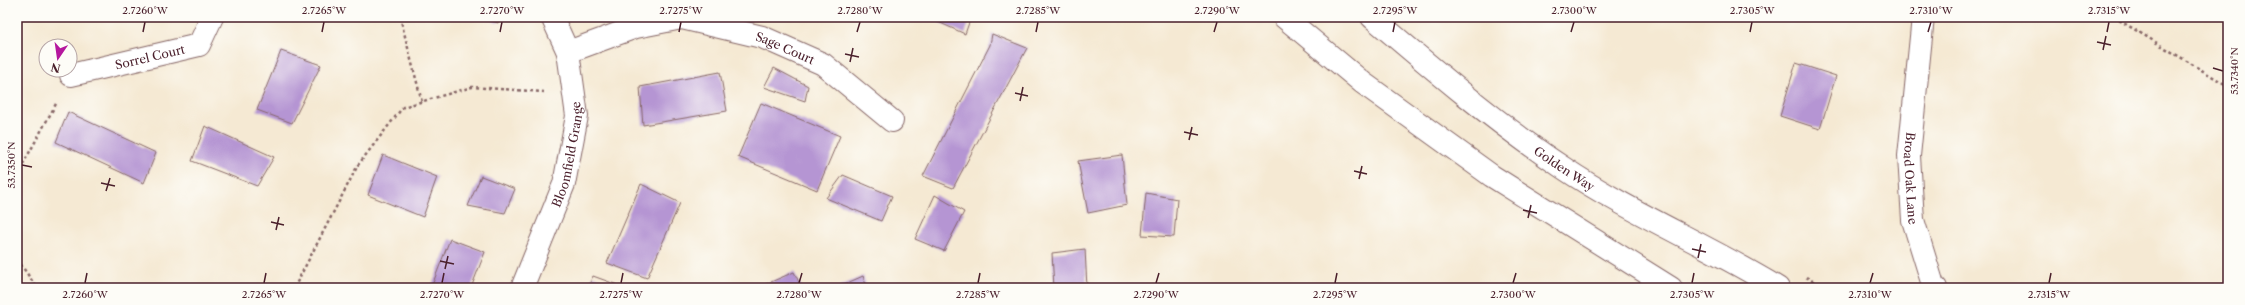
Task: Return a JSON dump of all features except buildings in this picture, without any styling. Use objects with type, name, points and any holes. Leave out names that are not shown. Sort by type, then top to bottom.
[{"type":"main road","name":"Sorrel Court","points":[[78,73],[199,45],[212,17]]},
{"type":"main road","name":"Bloomfield Grange","points":[[522,288],[531,271],[564,184],[577,116],[568,52],[552,17]]},
{"type":"main road","points":[[1284,17],[1362,83],[1492,176],[1671,288]]},
{"type":"main road","name":"Golden Way","points":[[1372,17],[1464,94],[1562,167],[1647,218],[1739,264],[1778,288]]},
{"type":"main road","name":"Broad Oak Lane","points":[[1922,17],[1909,156],[1913,220],[1933,285],[1936,288]]},
{"type":"main road","name":"Sage Court","points":[[568,52],[636,27],[682,18],[762,37],[823,64],[892,121]]},
{"type":"path","points":[[400,17],[422,102]]},
{"type":"path","points":[[2114,17],[2228,86]]},
{"type":"path","points":[[17,175],[69,78]]},
{"type":"path","points":[[294,288],[358,165],[403,107],[472,87],[574,94]]},
{"type":"path","points":[[17,259],[37,288]]}]
